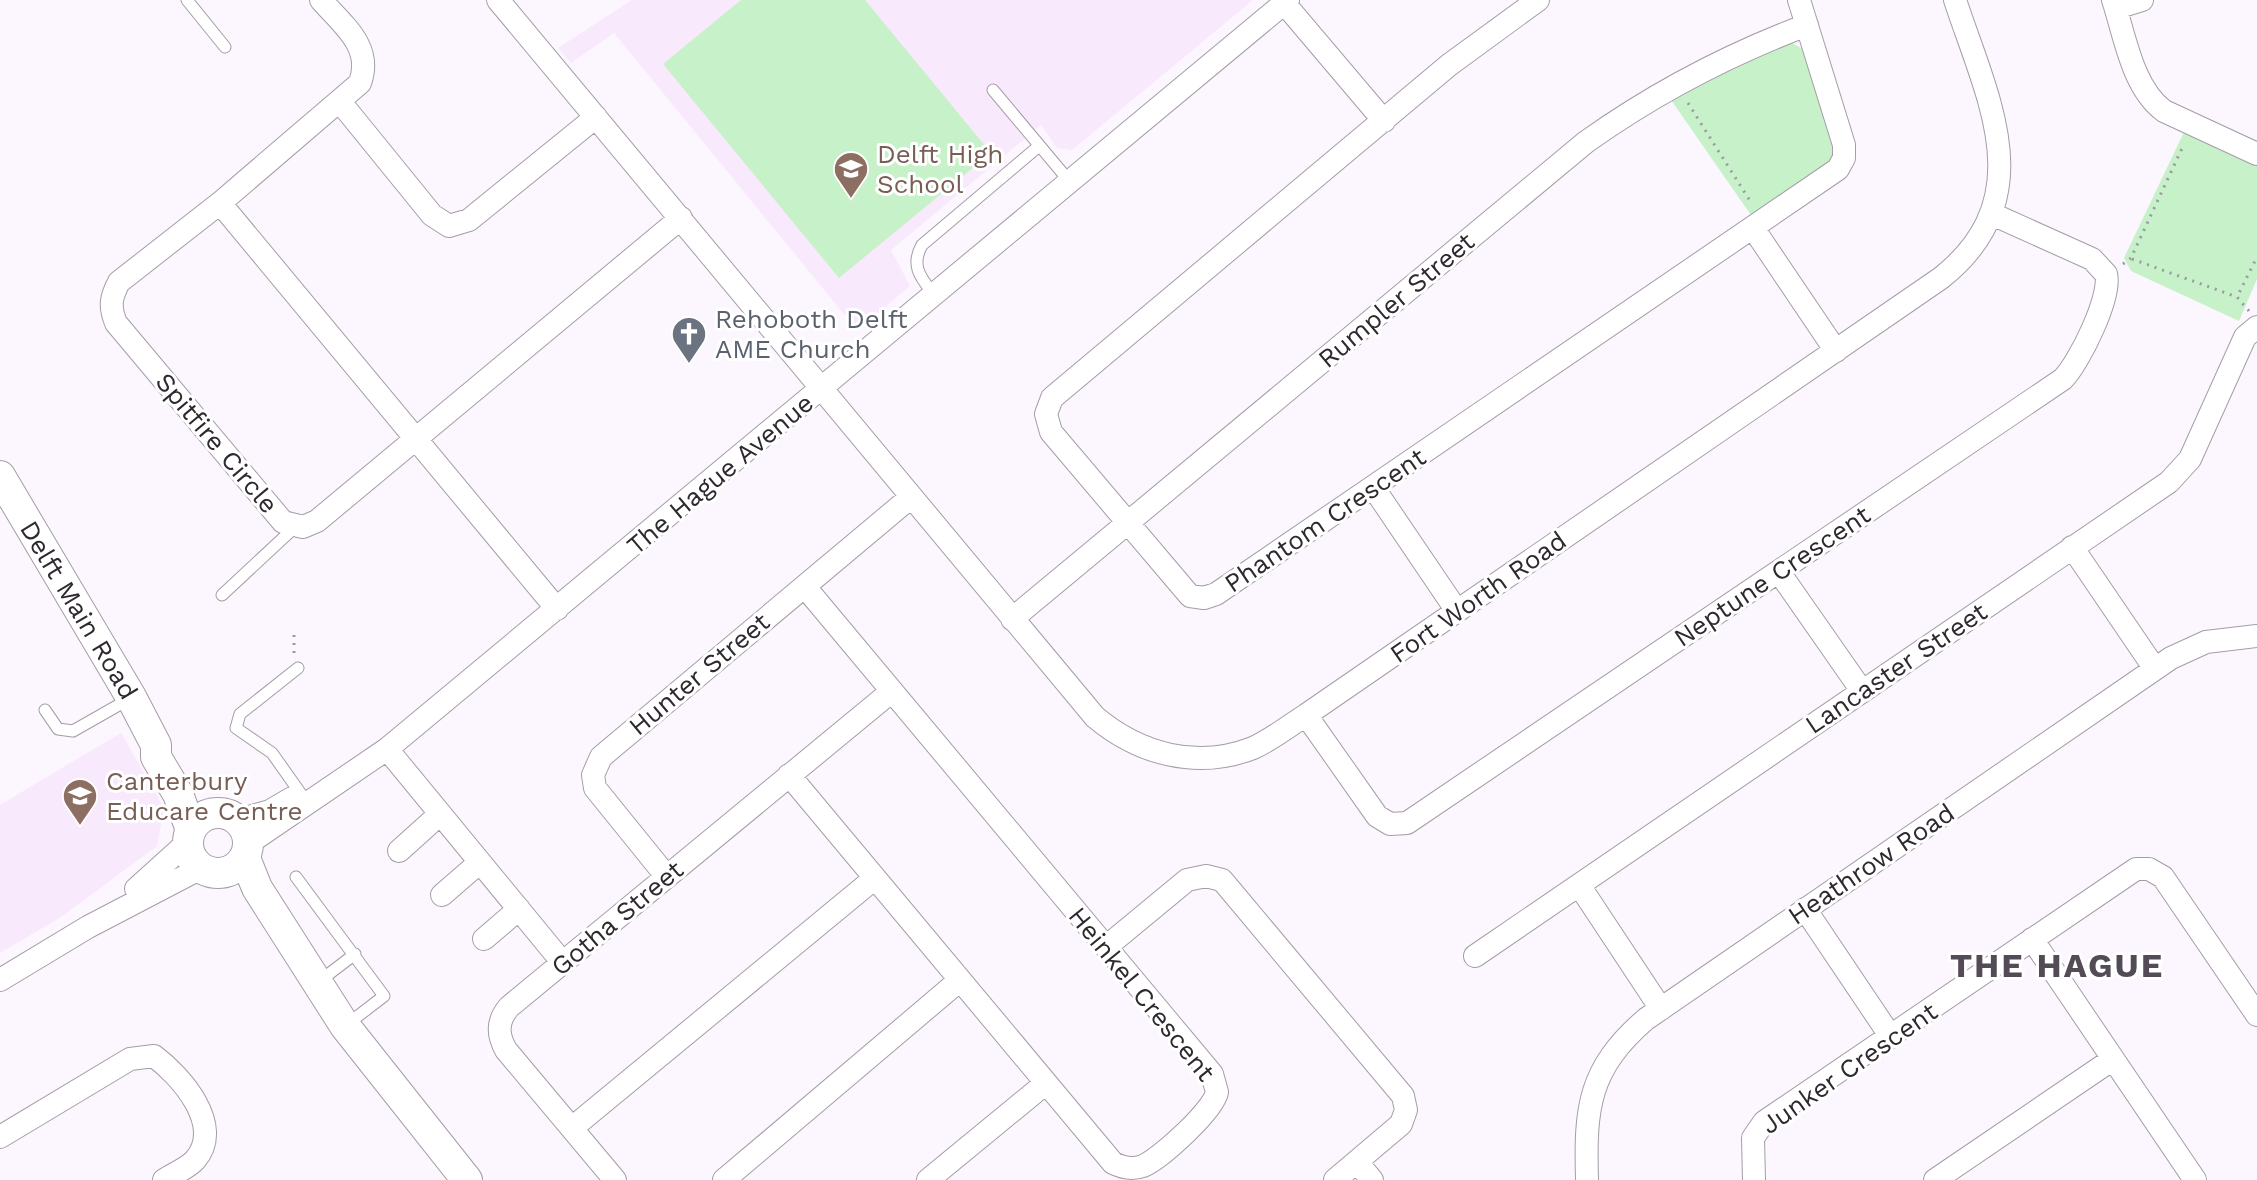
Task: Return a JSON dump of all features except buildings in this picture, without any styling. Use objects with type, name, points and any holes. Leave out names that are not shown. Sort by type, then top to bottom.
[{"type":"street","name":"Spitfire Circle","points":[[321,0],[363,49],[366,67],[360,83],[341,103],[220,203],[119,282],[112,295],[111,309],[116,323],[279,518],[295,527],[317,521],[681,218]]},
{"type":"street","points":[[498,0],[821,391]]},
{"type":"street","name":"Phantom Crescent","points":[[1538,0],[1449,65],[1052,398],[1046,414],[1051,432],[1182,591],[1204,598],[1216,594],[1833,174],[1844,158],[1844,145],[1799,0]]},
{"type":"street","name":"Fort Worth Road","points":[[821,391],[1095,717],[1125,739],[1160,753],[1198,758],[1256,747],[1954,268],[1976,243],[1992,214],[2001,178],[2000,140],[1955,0]]},
{"type":"street","points":[[2142,0],[2114,4],[2144,91],[2164,111],[2257,154]]},
{"type":"street","points":[[1286,2],[1384,121]]},
{"type":"street","name":"The Hague Avenue","points":[[218,844],[330,786],[387,749],[1286,2]]},
{"type":"street","name":"Rumpler Street","points":[[1012,619],[1586,142],[1675,83],[1753,45],[1807,25]]},
{"type":"street","points":[[341,103],[432,215],[449,226],[469,220],[596,117]]},
{"type":"street","points":[[220,203],[557,609]]},
{"type":"street","points":[[1992,214],[2092,259],[2106,274]]},
{"type":"street","points":[[1758,225],[1836,351]]},
{"type":"street","name":"Neptune Crescent","points":[[1306,715],[1377,816],[1390,824],[1401,825],[2063,379],[2075,365],[2105,294],[2106,274]]},
{"type":"street","name":"Lancaster Street","points":[[1475,956],[2182,469],[2245,337],[2257,327]]},
{"type":"street","name":"Delft Main Road","points":[[0,476],[131,697],[156,745],[156,757],[178,794],[218,844],[252,906],[310,975],[345,1026],[467,1180]]},
{"type":"street","points":[[1373,487],[1457,611]]},
{"type":"street","name":"Hunter Street","points":[[667,877],[595,788],[593,775],[601,757],[911,497]]},
{"type":"street","points":[[2072,547],[2155,669]]},
{"type":"street","points":[[1779,572],[1862,691]]},
{"type":"street","name":"Heinkel Crescent","points":[[789,775],[1108,1158],[1127,1169],[1148,1163],[1209,1110],[1216,1099],[1217,1086],[1212,1074],[805,587]]},
{"type":"street","name":"Heathrow Road","points":[[1587,1180],[1586,1122],[1594,1089],[1620,1044],[1661,1009],[2155,669],[2206,642],[2257,636]]},
{"type":"street","name":"Gotha Street","points":[[615,1180],[506,1050],[499,1033],[501,1018],[509,1007],[892,691]]},
{"type":"street","points":[[387,749],[563,963]]},
{"type":"street","name":"The Hague Avenue","points":[[218,844],[301,794],[330,786]]},
{"type":"street","points":[[399,851],[440,814]]},
{"type":"street","points":[[0,980],[218,844]]},
{"type":"street","points":[[442,895],[480,862]]},
{"type":"street","name":"Junker Crescent","points":[[1754,1180],[1753,1138],[1759,1126],[2130,872],[2142,868],[2154,870],[2163,877],[2257,1015]]},
{"type":"street","points":[[1106,947],[1187,880],[1206,876],[1222,880],[1403,1096],[1406,1110],[1401,1124],[1335,1180]]},
{"type":"street","points":[[572,1128],[875,878]]},
{"type":"street","points":[[1579,885],[1661,1009]]},
{"type":"street","points":[[484,939],[519,909]]},
{"type":"street","points":[[1805,909],[1891,1037]]},
{"type":"street","points":[[2032,939],[2195,1180]]},
{"type":"street","points":[[724,1180],[960,980]]},
{"type":"street","points":[[0,1137],[130,1059],[154,1056],[173,1070],[205,1122],[205,1144],[194,1161],[164,1180]]},
{"type":"street","points":[[1935,1180],[2113,1059]]},
{"type":"street","points":[[941,1176],[1046,1083]]},
{"type":"street","points":[[1357,1162],[1372,1180]]},
{"type":"lane","points":[[187,0],[225,47]]},
{"type":"lane","points":[[993,90],[1070,182]]},
{"type":"lane","points":[[934,295],[918,271],[916,258],[922,245],[1039,146]]},
{"type":"lane","points":[[222,595],[295,527]]},
{"type":"lane","points":[[298,668],[240,714],[236,728],[243,736],[259,741],[272,753],[301,794]]},
{"type":"lane","points":[[45,710],[58,729],[73,731],[131,697]]},
{"type":"lane","points":[[296,877],[384,996],[345,1026]]},
{"type":"lane","points":[[310,975],[355,954]]},
{"type":"path","points":[[1675,83],[1758,225]]},
{"type":"path","points":[[2106,274],[2131,258],[2193,124]]},
{"type":"path","points":[[2237,297],[2257,257]]},
{"type":"path","points":[[2131,258],[2237,297],[2257,319]]},
{"type":"path","points":[[294,629],[292,645],[298,668]]},
{"type":"shaded area","name":"Delft High School","points":[[632,0],[1253,0],[1072,150],[1057,148],[1041,125],[891,250],[910,286],[857,330],[614,33],[571,63],[558,48]]},
{"type":"shaded area","name":"Canterbury Educare Centre","points":[[121,733],[164,808],[157,846],[61,917],[0,953],[0,805]]},
{"type":"green space","points":[[741,0],[865,0],[991,153],[839,278],[663,64]]},
{"type":"green space","points":[[1792,43],[1803,49],[1837,147],[1835,158],[1753,218],[1669,97],[1732,61]]},
{"type":"green space","points":[[2185,130],[2257,163],[2257,279],[2239,321],[2131,271],[2124,258]]},
{"type":"place","name":"Delft High School","points":[[851,200]]},
{"type":"place","name":"Rehoboth Delft AME Church","points":[[689,365]]},
{"type":"place","name":"Canterbury Educare Centre","points":[[80,827]]},
{"type":"district","name":"THE HAGUE","points":[[2057,965]]}]
